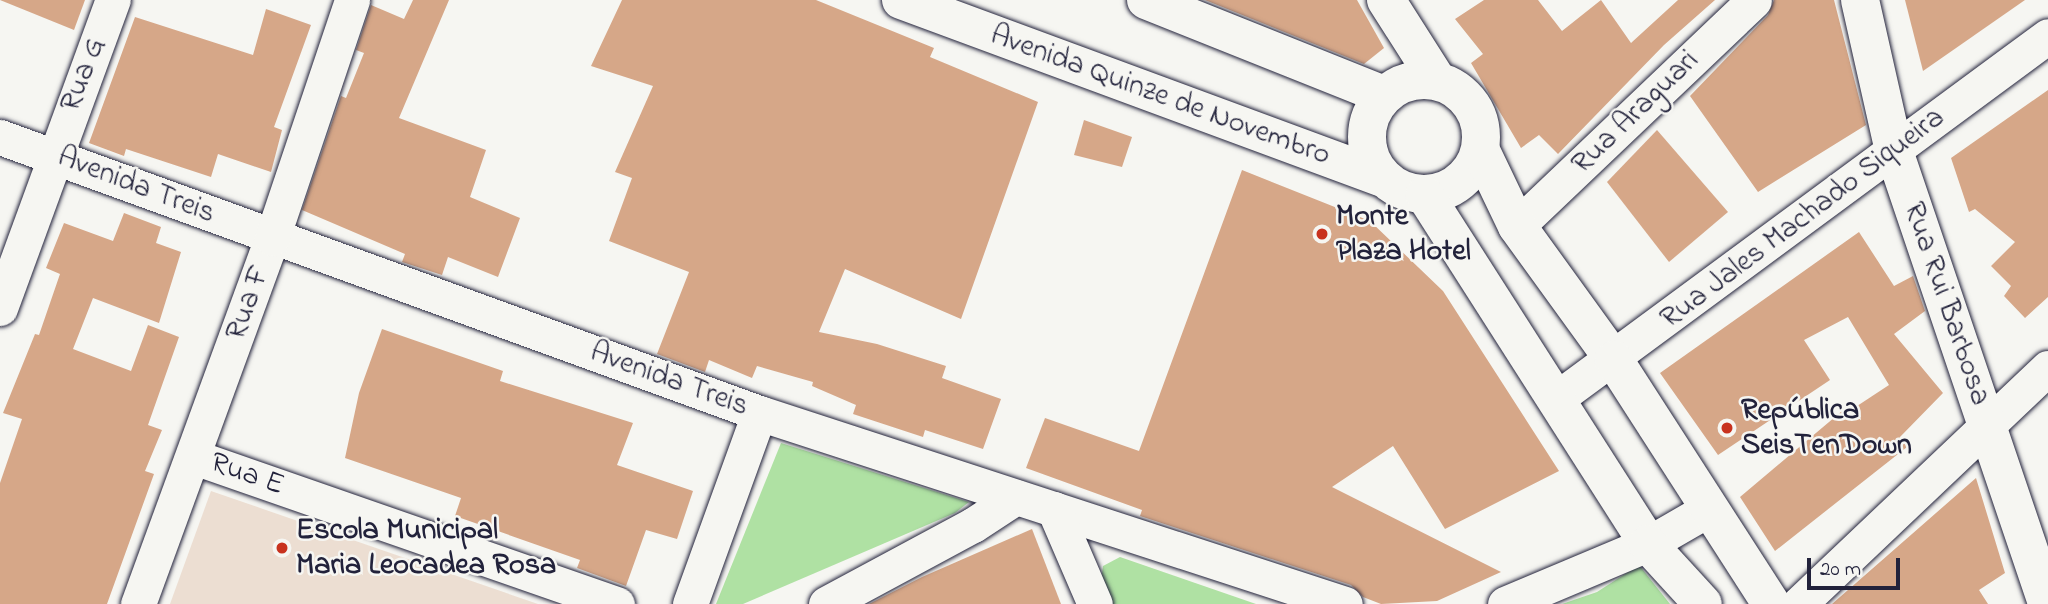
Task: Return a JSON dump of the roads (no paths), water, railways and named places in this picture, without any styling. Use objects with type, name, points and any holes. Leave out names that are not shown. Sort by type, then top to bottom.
[{"type":"street","name":"Rua G","points":[[0,308],[113,0]]},
{"type":"street","name":"Rua F","points":[[138,604],[272,238],[352,0]]},
{"type":"street","name":"Avenida Quinze de Novembro","points":[[901,0],[1380,177]]},
{"type":"street","points":[[1146,0],[1383,94]]},
{"type":"street","points":[[1385,0],[1437,80],[1467,98],[1482,131],[1481,150],[1469,173],[1450,189],[1425,195],[1412,194],[1380,177],[1366,150],[1368,120],[1383,94],[1408,81],[1437,80]]},
{"type":"street","name":"Rua Araguari","points":[[1517,226],[1754,0]]},
{"type":"street","name":"Rua Rui Barbosa","points":[[1860,0],[1894,150],[2048,604]]},
{"type":"street","name":"Rua Jales Machado Siqueira","points":[[1556,399],[1614,360],[2048,36]]},
{"type":"street","name":"Avenida Treis","points":[[0,136],[272,238],[759,413],[1345,604]]},
{"type":"street","points":[[1481,150],[1517,226],[1614,360],[1707,510],[1771,604]]},
{"type":"street","points":[[1425,195],[1648,544],[1703,604]]},
{"type":"street","points":[[1799,604],[2048,368]]},
{"type":"street","points":[[690,604],[759,413]]},
{"type":"street","name":"Rua E","points":[[194,457],[617,604]]},
{"type":"street","points":[[836,602],[1016,497]]},
{"type":"street","points":[[1054,509],[1095,604]]},
{"type":"street","points":[[1505,604],[1648,544],[1707,510]]},
{"type":"place","name":"Monte Plaza Hotel","points":[[1322,234]]},
{"type":"place","name":"República SeisTenDown","points":[[1727,428]]},
{"type":"place","name":"Escola Municipal Maria Leocadea Rosa","points":[[282,548]]}]
